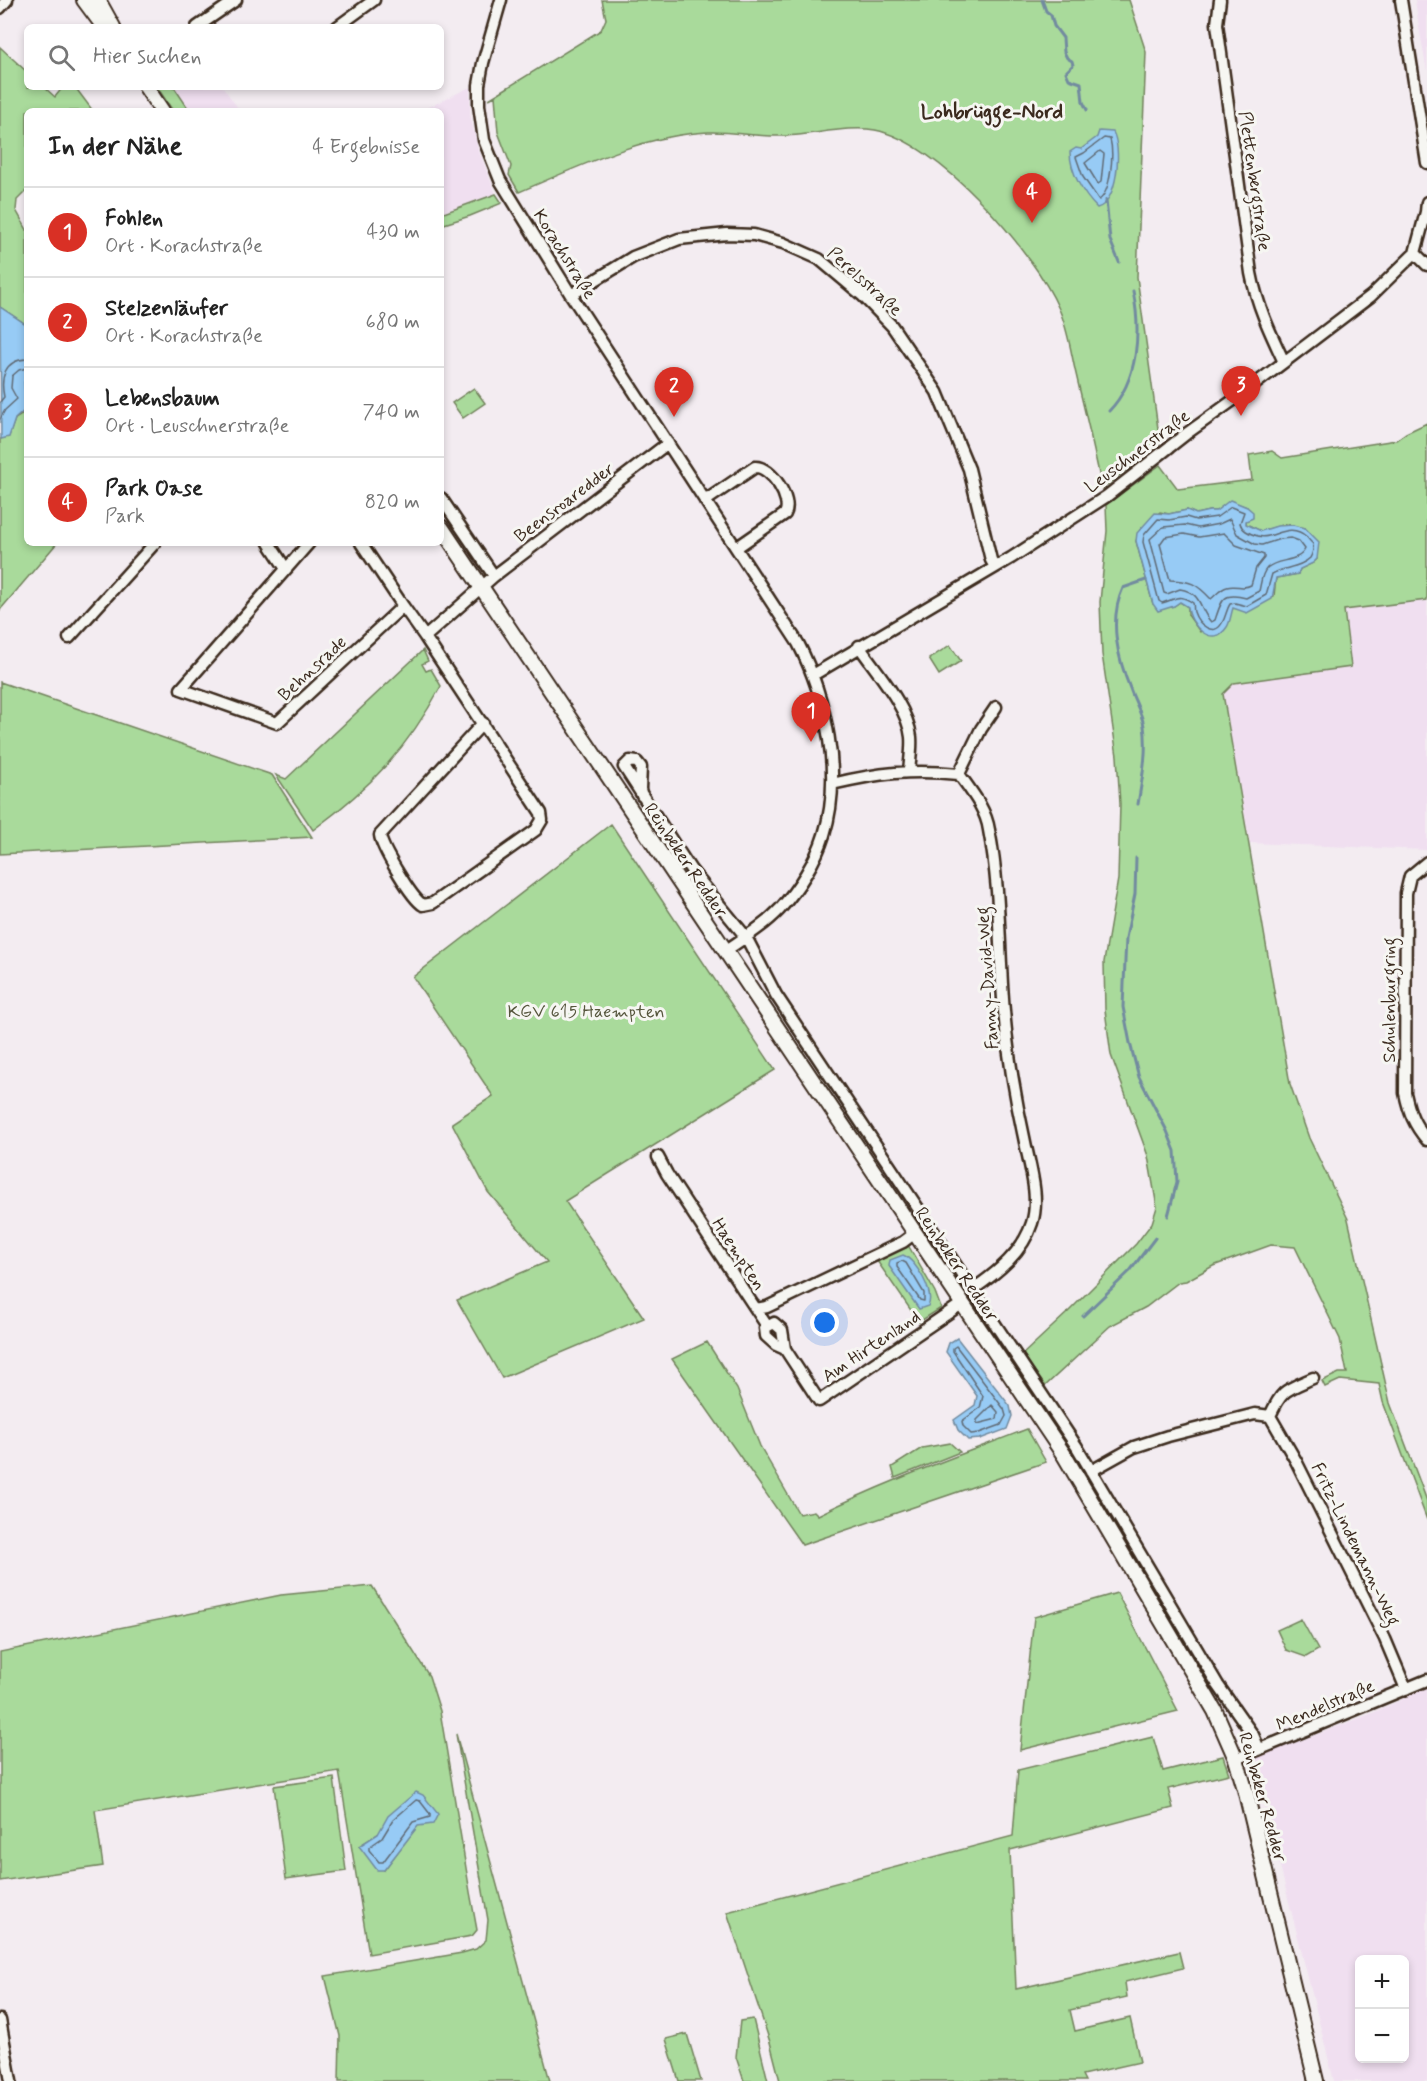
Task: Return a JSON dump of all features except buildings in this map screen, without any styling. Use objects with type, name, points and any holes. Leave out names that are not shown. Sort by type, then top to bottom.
[{"type":"main road","points":[[84,0],[102,24]]},
{"type":"main road","points":[[98,0],[111,24]]},
{"type":"main road","points":[[148,90],[160,108]]},
{"type":"main road","name":"Reinbeker Redder","points":[[444,531],[1064,1455],[1212,1704],[1236,1759],[1249,1804],[1316,2081]]},
{"type":"street","points":[[0,8],[7,0]]},
{"type":"street","points":[[201,24],[236,0]]},
{"type":"street","points":[[343,24],[374,0]]},
{"type":"street","name":"Korachstraße","points":[[501,0],[479,85],[479,105],[484,140],[500,180],[571,294],[798,643],[813,675],[825,719],[832,784],[824,836],[812,863],[778,911],[725,951]]},
{"type":"street","name":"Plettenbergstraße","points":[[1220,0],[1217,24],[1251,273],[1260,307],[1284,362]]},
{"type":"street","points":[[1401,0],[1427,163]]},
{"type":"street","name":"Leuschnerstraße","points":[[813,675],[1033,545],[1107,496],[1377,291],[1415,253],[1427,202]]},
{"type":"street","name":"Perelsstraße","points":[[571,294],[633,257],[679,239],[727,234],[754,235],[783,243],[819,259],[863,296],[892,326],[937,392],[969,470],[990,560],[995,567]]},
{"type":"street","points":[[1415,253],[1427,265]]},
{"type":"street","name":"Beensroaredder","points":[[482,588],[494,576],[668,443]]},
{"type":"street","points":[[705,501],[755,467],[766,470],[786,497],[788,506],[784,514],[736,548]]},
{"type":"street","points":[[444,502],[494,576]]},
{"type":"street","points":[[69,638],[153,546]]},
{"type":"street","points":[[271,546],[286,569]]},
{"type":"street","name":"Behnsrade","points":[[306,546],[181,689],[277,723],[403,606]]},
{"type":"street","points":[[363,546],[483,723],[541,813],[542,823],[538,829],[433,903],[423,906],[416,900],[381,842],[380,835],[483,723]]},
{"type":"street","points":[[425,637],[482,588]]},
{"type":"street","points":[[859,646],[901,708],[907,722],[911,736],[909,771]]},
{"type":"street","points":[[832,784],[909,771],[959,774],[981,729],[996,707]]},
{"type":"street","name":"Fanny-David-Weg","points":[[959,774],[980,803],[989,827],[998,892],[1007,1045],[1035,1200],[1032,1223],[1024,1240],[1007,1263],[972,1290]]},
{"type":"street","name":"Reinbeker Redder","points":[[642,796],[691,870],[746,937],[776,995],[1091,1471],[1218,1685],[1253,1735],[1259,1749]]},
{"type":"street","name":"Schulenburgring","points":[[1427,862],[1410,876],[1406,893],[1405,1093],[1409,1112],[1417,1129],[1427,1140]]},
{"type":"street","name":"Haempten","points":[[658,1157],[756,1309],[760,1310],[778,1302],[903,1242],[915,1233]]},
{"type":"street","name":"Am Hirtenland","points":[[756,1309],[767,1326],[774,1323],[782,1330],[785,1349],[819,1401],[963,1304]]},
{"type":"street","points":[[1091,1471],[1134,1447],[1168,1436],[1242,1416],[1255,1414],[1270,1416],[1284,1392],[1312,1378]]},
{"type":"street","name":"Fritz-Lindemann-Weg","points":[[1270,1416],[1296,1461],[1385,1640],[1406,1689]]},
{"type":"street","name":"Mendelstraße","points":[[1236,1759],[1427,1680]]},
{"type":"street","points":[[0,2020],[11,2081]]},
{"type":"shaded area","points":[[1415,0],[1427,0],[1427,71],[1419,27]]},
{"type":"shaded area","points":[[470,87],[470,114],[478,149],[496,194],[444,213],[444,108],[427,108]]},
{"type":"shaded area","points":[[176,90],[225,90],[238,108],[188,108]]},
{"type":"shaded area","points":[[1427,600],[1427,850],[1250,843],[1223,694],[1233,683],[1351,667],[1344,610]]},
{"type":"shaded area","points":[[1427,1688],[1427,2081],[1334,2081],[1253,1759],[1370,1714]]},
{"type":"green space","points":[[602,0],[1129,0],[1146,52],[1137,277],[1160,443],[1102,489],[1067,333],[1059,309],[1046,285],[1029,258],[981,202],[927,155],[900,139],[875,130],[864,129],[780,136],[717,132],[684,134],[611,154],[519,192],[509,175],[511,166],[498,132],[495,96],[489,99],[601,30],[606,19]]},
{"type":"green space","points":[[0,47],[24,69],[24,90],[47,90],[55,97],[61,90],[77,90],[91,108],[24,108],[24,193],[17,200],[16,210],[24,225],[24,323],[0,307]]},
{"type":"green space","points":[[159,90],[176,90],[188,108],[171,108]]},
{"type":"green space","points":[[496,194],[502,203],[444,224],[444,213]]},
{"type":"green space","points":[[474,388],[485,403],[463,418],[452,403]]},
{"type":"green space","points":[[24,408],[24,546],[54,546],[0,610],[0,439],[9,436],[15,419],[23,414]]},
{"type":"green space","points":[[1427,423],[1427,600],[1344,610],[1351,667],[1234,683],[1223,694],[1290,1084],[1309,1138],[1348,1219],[1390,1403],[1427,1501],[1427,1520],[1383,1402],[1379,1384],[1340,1380],[1325,1387],[1322,1381],[1339,1373],[1347,1373],[1340,1339],[1295,1247],[1271,1245],[1213,1266],[1186,1281],[1179,1282],[1146,1307],[1110,1326],[1045,1386],[1023,1354],[1136,1244],[1152,1223],[1157,1207],[1148,1156],[1111,1055],[1105,1010],[1104,962],[1118,879],[1120,804],[1117,756],[1102,654],[1100,602],[1107,531],[1106,505],[1160,465],[1178,489],[1252,480],[1249,455],[1272,451],[1282,458],[1396,440]],"holes":[[[1230,501],[1247,507],[1246,524],[1261,531],[1286,524],[1305,528],[1317,559],[1300,569],[1298,574],[1276,578],[1274,596],[1233,608],[1200,632],[1188,615],[1188,607],[1180,602],[1174,606],[1153,604],[1136,541],[1140,530],[1160,512],[1169,514],[1187,510],[1196,514],[1216,511]]]},
{"type":"green space","points":[[950,645],[961,661],[939,675],[929,659]]},
{"type":"green space","points":[[423,650],[428,661],[422,664],[426,671],[431,669],[441,686],[428,708],[386,766],[334,814],[313,830],[276,775],[286,779]]},
{"type":"green space","points":[[0,682],[272,775],[312,837],[0,854]]},
{"type":"green space","name":"KGV 615 Haempten","points":[[611,824],[775,1070],[565,1201],[644,1318],[502,1378],[457,1300],[547,1262],[488,1192],[452,1123],[493,1096],[413,977]]},
{"type":"green space","points":[[908,1245],[935,1292],[941,1308],[919,1322],[875,1258],[883,1258]]},
{"type":"green space","points":[[707,1342],[737,1389],[760,1446],[799,1514],[814,1511],[818,1515],[895,1480],[1027,1429],[1046,1462],[802,1545],[672,1359]]},
{"type":"green space","points":[[950,1443],[960,1452],[895,1478],[892,1467],[922,1448]]},
{"type":"green space","points":[[372,1586],[429,1676],[440,1711],[477,1930],[472,1936],[369,1954],[339,1771],[95,1810],[103,1866],[0,1881],[0,1652],[281,1595]],"holes":[[[438,1814],[418,1825],[384,1870],[359,1846],[378,1834]]]},
{"type":"green space","points":[[1117,1593],[1178,1711],[1020,1750],[1034,1617]]},
{"type":"green space","points":[[1301,1619],[1318,1650],[1306,1657],[1286,1650],[1277,1630]]},
{"type":"green space","points":[[456,1734],[550,2081],[339,2081],[340,2036],[325,1976],[462,1953],[476,1949],[486,1940],[488,1920]]},
{"type":"green space","points":[[1153,1737],[1163,1771],[1223,1756],[1229,1774],[1168,1789],[1173,1808],[1010,1850],[1016,1989],[1179,1952],[1183,1968],[1125,1982],[1127,1997],[1070,2010],[1075,2031],[1130,2018],[1140,2062],[1082,2075],[1085,2081],[780,2081],[770,2042],[727,1912],[1013,1836],[1018,1770]]},
{"type":"green space","points":[[334,1778],[346,1871],[286,1879],[274,1786]]},
{"type":"green space","points":[[753,2019],[768,2081],[744,2081],[736,2057],[740,2021]]},
{"type":"green space","points":[[687,2034],[701,2081],[679,2081],[666,2039]]},
{"type":"water","points":[[1099,131],[1113,132],[1116,140],[1117,162],[1114,186],[1110,196],[1104,204],[1097,208],[1078,182],[1072,167],[1070,152],[1076,148],[1081,149],[1097,137]]},
{"type":"water","points":[[0,307],[24,323],[24,411],[15,419],[9,437],[1,439]]},
{"type":"water","points":[[1230,500],[1253,512],[1253,518],[1246,521],[1246,524],[1261,531],[1277,526],[1293,525],[1305,528],[1319,542],[1317,559],[1313,563],[1300,569],[1298,574],[1276,578],[1272,599],[1247,613],[1233,608],[1227,627],[1215,636],[1202,632],[1192,621],[1188,607],[1180,602],[1158,611],[1153,604],[1136,541],[1137,533],[1155,513],[1169,514],[1187,510],[1196,514],[1216,511]]},
{"type":"water","points":[[903,1255],[913,1263],[927,1285],[928,1306],[919,1309],[889,1266],[890,1260]]},
{"type":"water","points":[[957,1338],[1010,1406],[1012,1416],[1007,1429],[980,1439],[968,1440],[958,1430],[954,1420],[975,1405],[977,1396],[946,1352],[949,1343]]},
{"type":"water","points":[[416,1792],[423,1795],[438,1814],[433,1824],[418,1826],[384,1870],[377,1870],[359,1846],[378,1834],[388,1816]]},
{"type":"waterway","points":[[1042,0],[1046,11],[1051,15],[1054,26],[1063,38],[1064,52],[1073,65],[1066,72],[1069,79],[1081,83],[1083,102],[1087,110]]},
{"type":"waterway","points":[[1106,200],[1110,240],[1119,262]]},
{"type":"waterway","points":[[1109,411],[1127,385],[1132,370],[1137,338],[1133,291]]},
{"type":"waterway","points":[[1138,804],[1145,755],[1144,726],[1122,666],[1116,640],[1116,614],[1123,588],[1146,580]]},
{"type":"waterway","points":[[1136,858],[1135,894],[1126,938],[1123,1007],[1139,1077],[1175,1151],[1177,1182],[1168,1216]]},
{"type":"waterway","points":[[1083,1316],[1130,1271],[1155,1238]]},
{"type":"place","name":"Park Oase","points":[[1032,223]]},
{"type":"place","name":"Lebensbaum","points":[[1241,416]]},
{"type":"place","name":"Stelzenläufer","points":[[674,417]]},
{"type":"place","name":"Fohlen","points":[[811,742]]},
{"type":"district","name":"Lohbrügge-Nord","points":[[992,111]]}]
